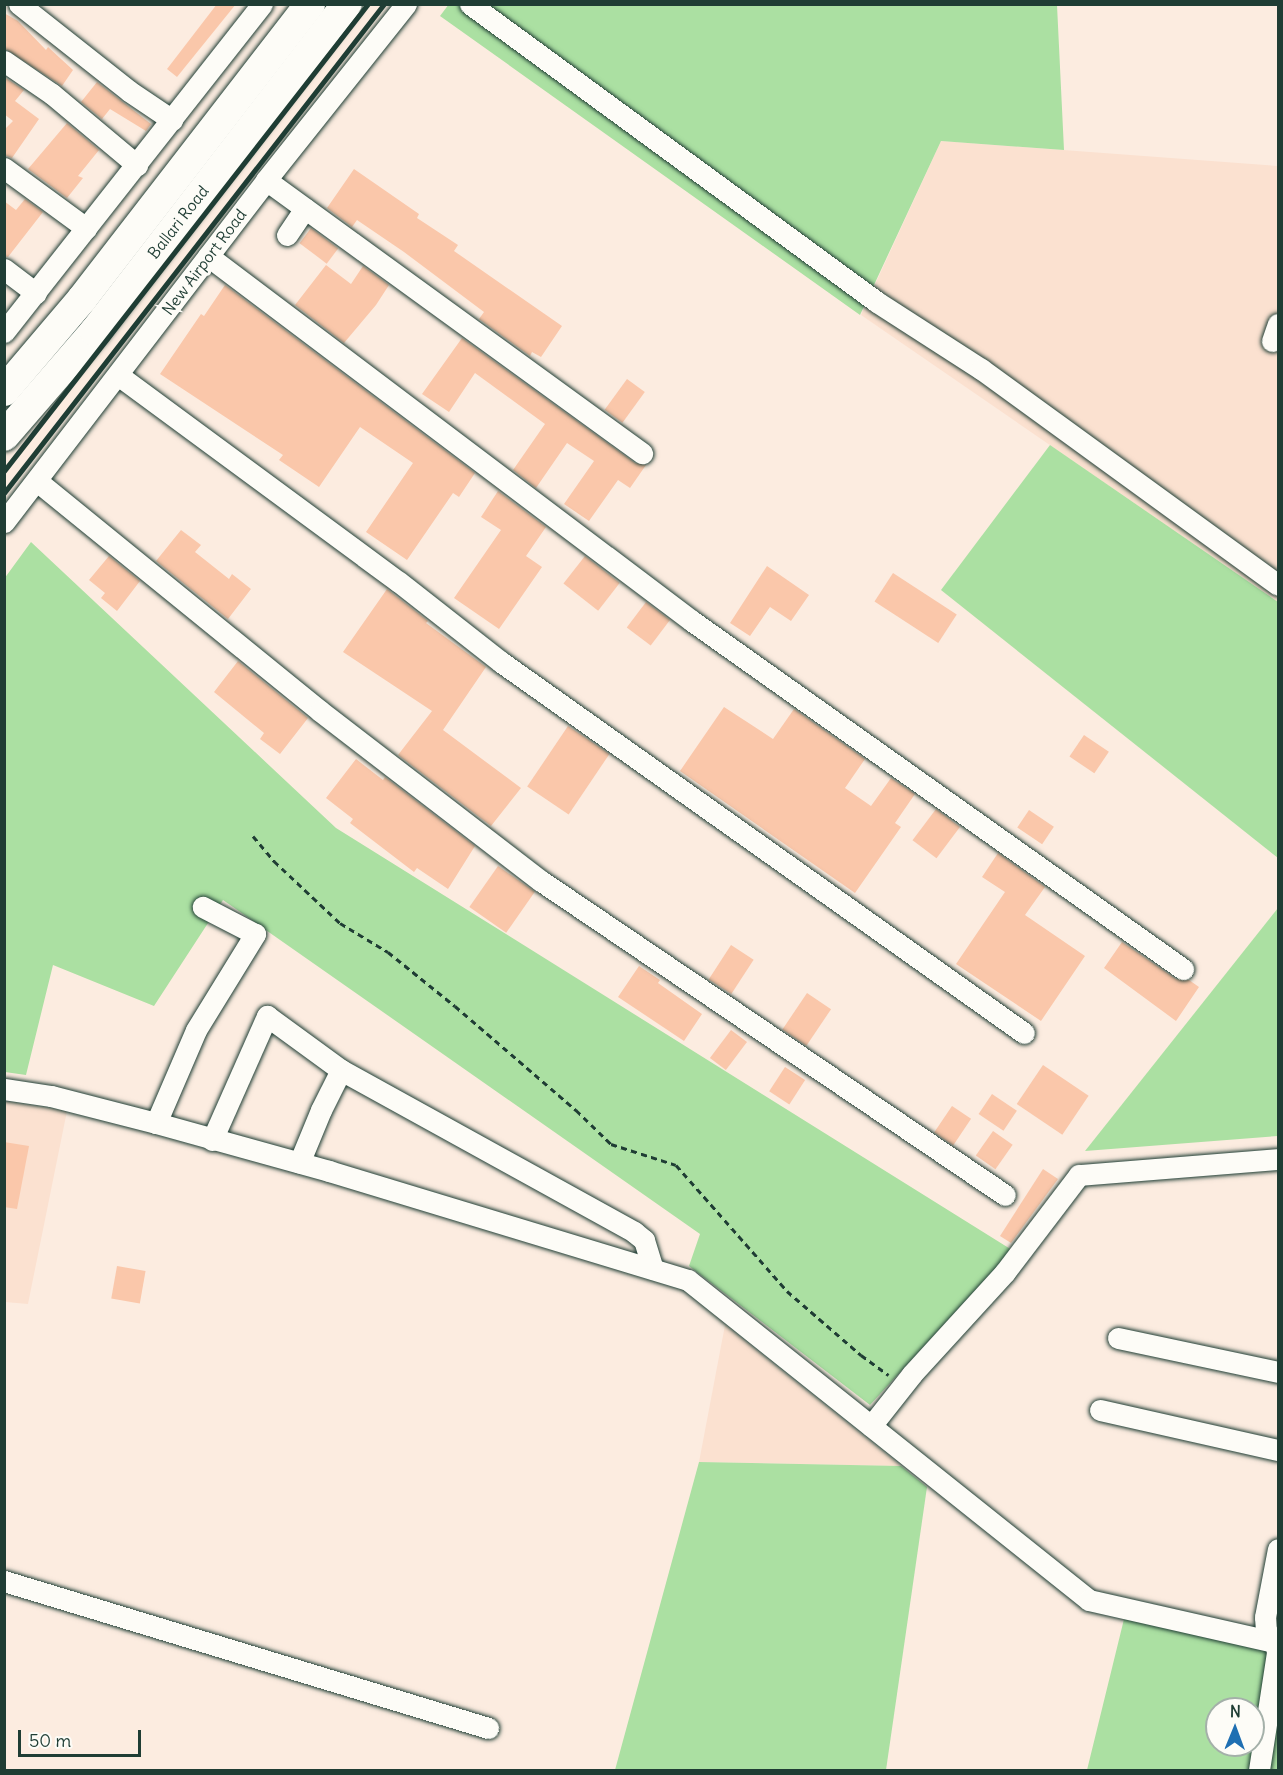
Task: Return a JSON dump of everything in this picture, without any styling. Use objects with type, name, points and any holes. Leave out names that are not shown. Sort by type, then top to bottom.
[{"type":"highway","name":"Ballari Road","points":[[4,391],[82,299],[310,4]]},
{"type":"highway","name":"Ballari Road","points":[[4,436],[94,331],[347,4]]},
{"type":"street","points":[[19,4],[129,91],[172,120]]},
{"type":"street","points":[[4,332],[262,4]]},
{"type":"street","name":"New Airport Road","points":[[4,522],[266,180],[406,4]]},
{"type":"street","points":[[470,4],[878,302],[981,369],[1278,585]]},
{"type":"street","points":[[4,62],[52,94],[136,165]]},
{"type":"street","points":[[4,168],[86,228]]},
{"type":"street","points":[[266,180],[642,453]]},
{"type":"street","points":[[287,235],[305,208]]},
{"type":"street","points":[[208,256],[692,621],[1183,969]]},
{"type":"street","points":[[4,269],[36,293]]},
{"type":"street","points":[[118,375],[399,582],[501,662],[1024,1033]]},
{"type":"street","points":[[37,481],[321,711],[541,881],[1005,1195]]},
{"type":"street","points":[[156,1123],[196,1030],[255,934],[203,907]]},
{"type":"street","points":[[212,1140],[267,1016],[341,1070],[463,1140],[634,1232],[644,1240],[653,1269]]},
{"type":"street","points":[[298,1163],[341,1070]]},
{"type":"street","points":[[4,1089],[51,1096],[156,1123],[298,1163],[688,1280],[1089,1600],[1276,1642]]},
{"type":"street","points":[[871,1426],[903,1385],[1005,1272],[1079,1175],[1278,1159]]},
{"type":"street","points":[[1118,1338],[1278,1372]]},
{"type":"street","points":[[1100,1410],[1278,1450]]},
{"type":"street","points":[[1259,1770],[1277,1652],[1276,1642],[1266,1631],[1265,1617],[1278,1549]]},
{"type":"street","points":[[4,1581],[488,1728]]},
{"type":"path","points":[[253,836],[274,861],[340,923],[388,952],[455,1006],[576,1110],[611,1144],[676,1165],[786,1291],[861,1355],[903,1385]]},
{"type":"shaded area","points":[[941,141],[1278,166],[1278,602],[861,315]]},
{"type":"shaded area","points":[[4,1101],[67,1111],[28,1304],[5,1302]]},
{"type":"shaded area","points":[[725,1325],[901,1466],[699,1462]]},
{"type":"green space","points":[[449,4],[1057,5],[1064,150],[941,141],[860,315],[440,16]]},
{"type":"green space","points":[[1050,445],[1278,602],[1278,858],[941,590]]},
{"type":"green space","points":[[31,542],[336,828],[1012,1250],[870,1405],[689,1266],[700,1234],[223,900],[154,1006],[53,965],[26,1075],[5,1072],[4,579]]},
{"type":"green space","points":[[1278,908],[1278,1136],[1085,1151]]},
{"type":"green space","points":[[699,1462],[901,1466],[927,1487],[886,1770],[615,1770]]},
{"type":"green space","points":[[1125,1615],[1269,1650],[1262,1697],[1205,1697],[1205,1757],[1254,1757],[1252,1770],[1087,1770]]},
{"type":"green space","points":[[1278,1705],[1278,1770],[1269,1770]]},
{"type":"building","points":[[217,4],[236,4],[177,77],[167,69]]},
{"type":"building","points":[[4,13],[18,21],[46,50],[48,47],[73,70],[62,86],[4,48]]},
{"type":"building","points":[[4,77],[24,90],[15,101],[39,119],[12,158],[4,155],[4,130],[13,121],[4,114]]},
{"type":"building","points":[[97,82],[151,124],[146,131],[110,109],[102,119],[81,102]]},
{"type":"building","points":[[67,123],[99,150],[78,176],[83,178],[67,198],[28,169]]},
{"type":"building","points":[[354,169],[419,214],[417,218],[458,245],[454,251],[562,326],[541,357],[532,352],[530,356],[479,319],[484,312],[404,252],[357,220],[352,227],[327,208]]},
{"type":"building","points":[[25,199],[43,212],[8,257],[4,256],[4,201],[16,210]]},
{"type":"building","points":[[311,228],[338,248],[327,264],[300,243]]},
{"type":"building","points":[[326,265],[351,284],[363,266],[389,285],[376,305],[344,343],[295,305]]},
{"type":"building","points":[[225,285],[475,473],[459,497],[453,493],[407,560],[366,532],[413,463],[360,427],[319,487],[279,460],[283,455],[160,374],[201,314],[204,316]]},
{"type":"building","points":[[462,338],[635,463],[646,465],[630,488],[618,480],[589,521],[564,504],[594,461],[567,443],[536,488],[513,470],[545,424],[475,373],[449,412],[422,394]]},
{"type":"building","points":[[627,379],[645,392],[622,423],[605,410]]},
{"type":"building","points":[[498,491],[546,527],[526,556],[542,567],[499,629],[454,598],[501,530],[481,517]]},
{"type":"building","points":[[181,530],[201,545],[195,552],[229,579],[232,574],[251,589],[228,619],[156,561]]},
{"type":"building","points":[[109,556],[140,581],[117,611],[101,598],[105,593],[89,580]]},
{"type":"building","points":[[585,556],[620,583],[598,611],[563,584]]},
{"type":"building","points":[[767,566],[809,595],[791,621],[770,607],[750,636],[730,623]]},
{"type":"building","points":[[893,573],[957,614],[938,643],[874,602]]},
{"type":"building","points":[[387,589],[428,621],[426,623],[486,667],[443,730],[521,788],[491,826],[398,755],[432,711],[343,652]]},
{"type":"building","points":[[646,602],[670,620],[651,646],[627,628]]},
{"type":"building","points":[[238,661],[308,718],[280,754],[260,739],[264,733],[214,692]]},
{"type":"building","points":[[724,707],[773,739],[794,709],[865,759],[845,788],[871,806],[891,778],[915,794],[895,823],[901,827],[855,893],[680,771]]},
{"type":"building","points":[[568,726],[609,754],[569,814],[527,787]]},
{"type":"building","points":[[1084,735],[1109,752],[1094,773],[1069,757]]},
{"type":"building","points":[[356,759],[383,780],[385,777],[475,846],[448,889],[417,868],[414,872],[350,823],[353,819],[326,798]]},
{"type":"building","points":[[936,809],[960,827],[936,858],[913,840]]},
{"type":"building","points":[[1029,810],[1054,827],[1042,844],[1017,827]]},
{"type":"building","points":[[998,853],[1045,887],[1025,915],[1085,956],[1041,1021],[956,964],[1005,892],[982,877]]},
{"type":"building","points":[[498,866],[535,892],[506,933],[469,907]]},
{"type":"building","points":[[1122,942],[1176,979],[1189,980],[1199,987],[1176,1021],[1104,968]]},
{"type":"building","points":[[731,945],[754,960],[731,994],[709,979]]},
{"type":"building","points":[[639,966],[660,980],[658,983],[702,1014],[684,1041],[618,997]]},
{"type":"building","points":[[807,993],[831,1009],[806,1046],[782,1029]]},
{"type":"building","points":[[731,1030],[747,1042],[726,1070],[710,1058]]},
{"type":"building","points":[[1043,1065],[1089,1096],[1062,1135],[1017,1104]]},
{"type":"building","points":[[785,1067],[805,1080],[789,1104],[769,1091]]},
{"type":"building","points":[[992,1094],[1017,1111],[1003,1131],[979,1114]]},
{"type":"building","points":[[952,1106],[971,1119],[953,1145],[934,1133]]},
{"type":"building","points":[[993,1131],[1013,1145],[995,1169],[976,1156]]},
{"type":"building","points":[[4,1142],[29,1146],[17,1209],[4,1207]]},
{"type":"building","points":[[1043,1169],[1058,1179],[1011,1243],[1000,1236]]},
{"type":"building","points":[[117,1266],[146,1271],[140,1304],[111,1298]]},
{"type":"railway","points":[[4,471],[368,4]]},
{"type":"railway","points":[[4,493],[384,4]]}]
